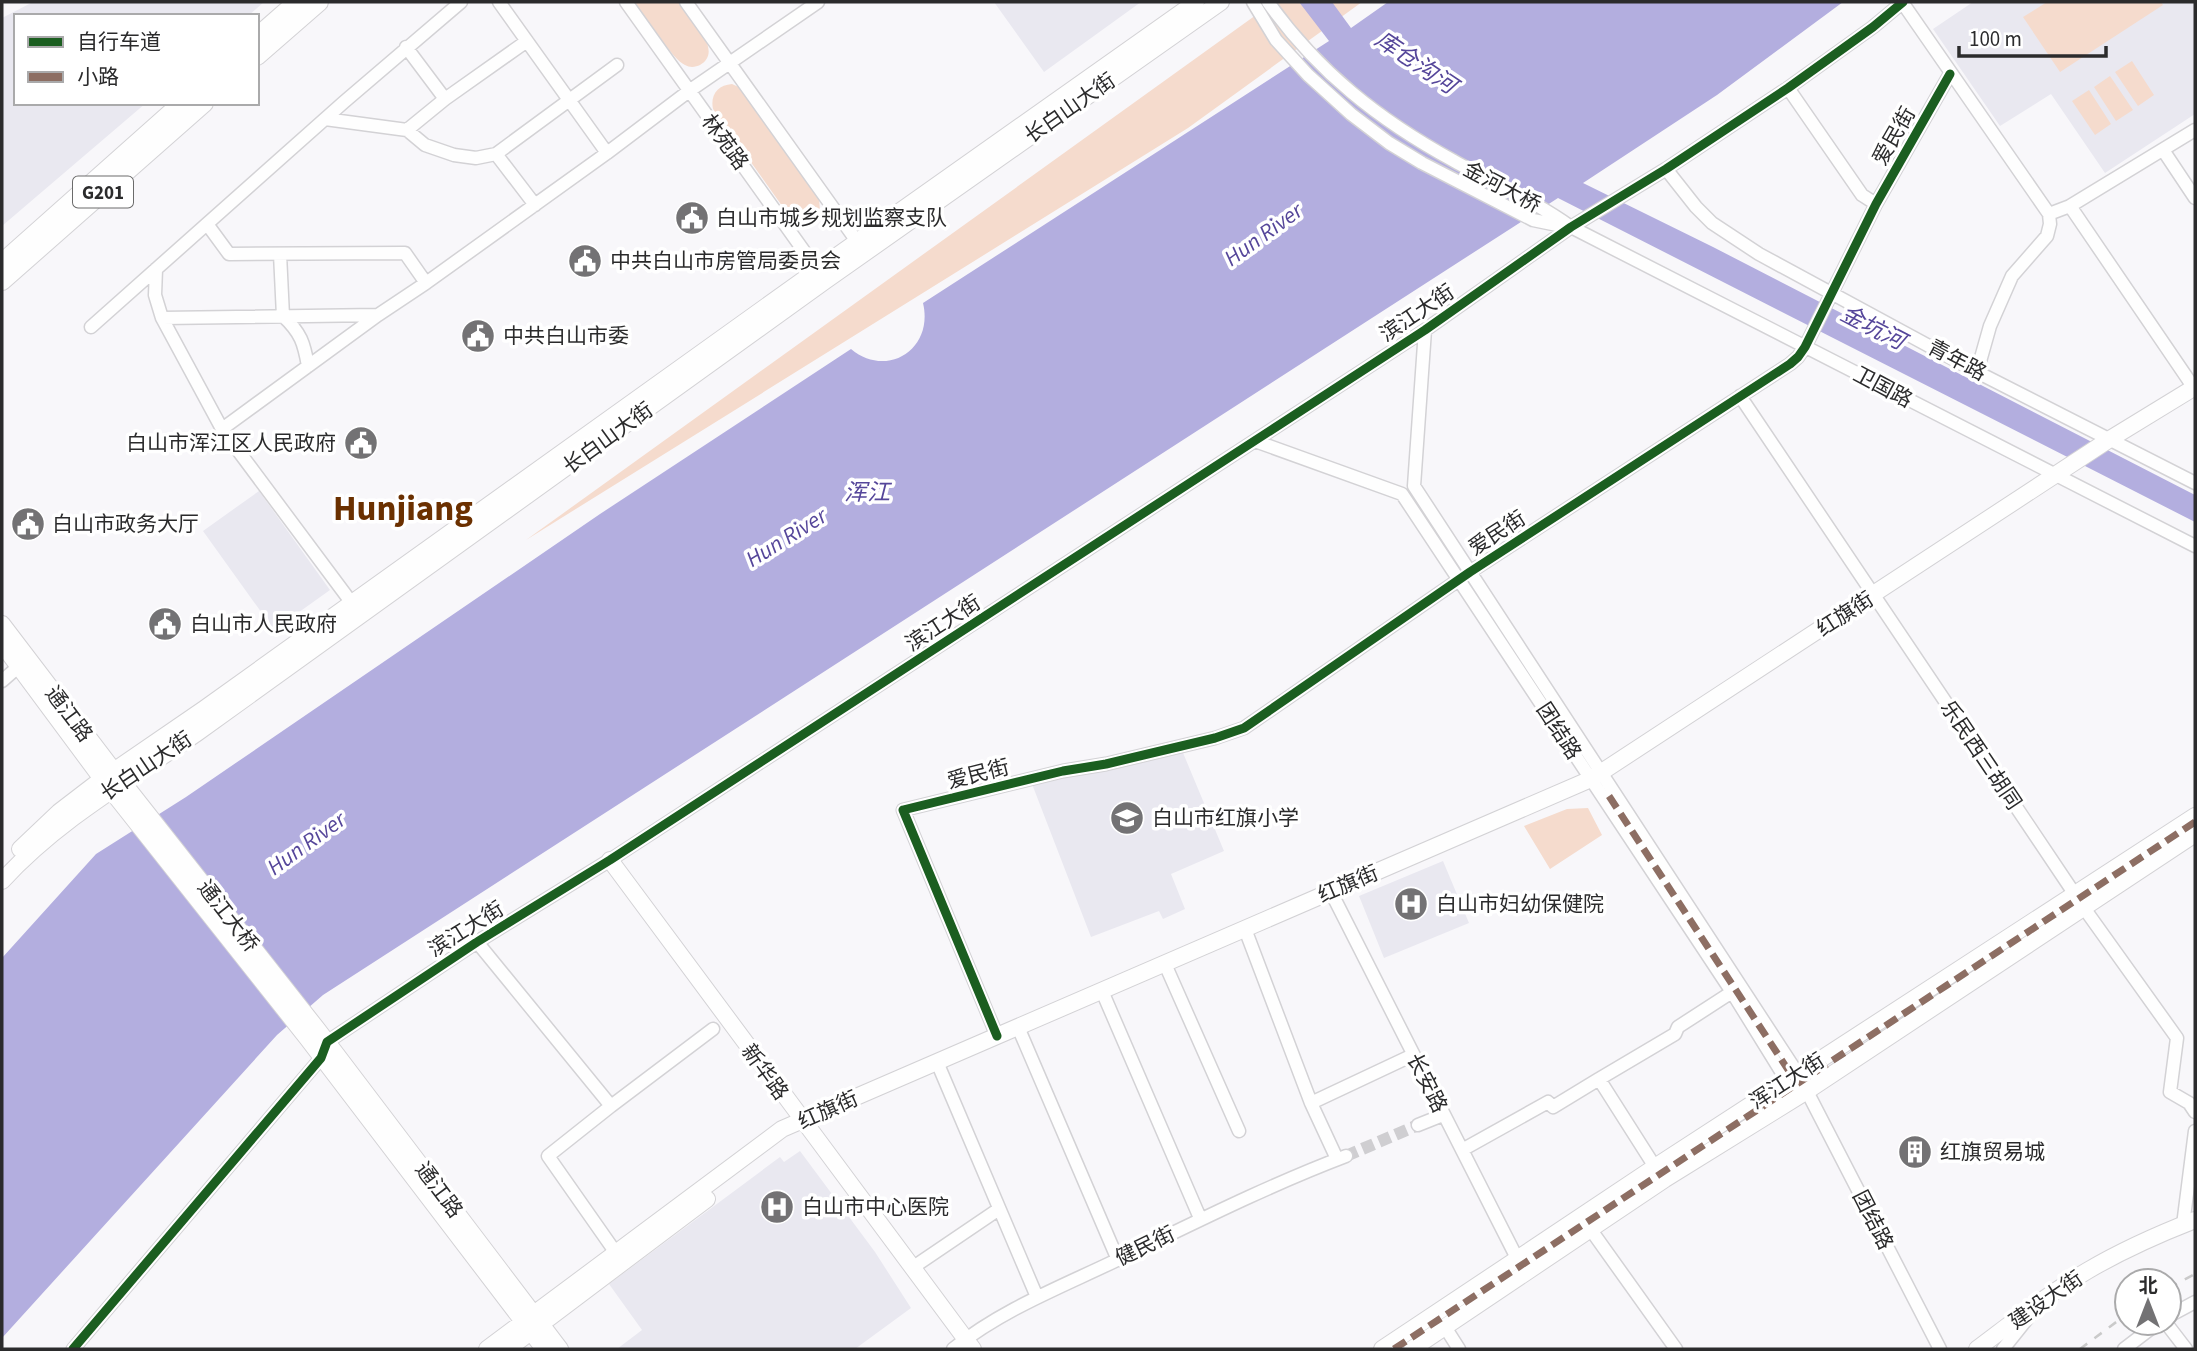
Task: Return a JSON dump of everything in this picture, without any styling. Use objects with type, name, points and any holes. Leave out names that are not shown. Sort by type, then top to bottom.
[{"type":"highway","points":[[259,35],[297,2]]},
{"type":"highway","points":[[259,54],[319,2]]},
{"type":"highway","name":"G201","points":[[2,263],[180,105]]},
{"type":"highway","name":"G201","points":[[2,281],[202,105]]},
{"type":"main road","name":"长白山大街","points":[[862,248],[1196,2]]},
{"type":"main road","name":"长白山大街","points":[[2,866],[59,812],[112,780],[155,762],[356,609],[821,276],[1221,2]]},
{"type":"main road","name":"红旗街","points":[[487,1349],[532,1324],[616,1253],[782,1129],[1596,776],[2061,471],[2194,387]]},
{"type":"main road","name":"通江路","points":[[2,624],[112,780]]},
{"type":"main road","name":"通江路","points":[[2,644],[133,806]]},
{"type":"main road","name":"长白山大街","points":[[2,881],[112,780]]},
{"type":"main road","name":"通江大桥","points":[[133,806],[317,1037]]},
{"type":"main road","name":"浑江大街","points":[[1382,1349],[1521,1266],[1591,1230],[1665,1179],[1807,1091],[2080,901],[2195,817]]},
{"type":"main road","name":"浑江大街","points":[[1412,1349],[1445,1327],[1521,1266],[1655,1167],[1792,1078],[2080,901],[2195,834]]},
{"type":"main road","name":"新华路","points":[[610,860],[912,1268],[964,1346]]},
{"type":"main road","name":"通江路","points":[[317,1037],[321,1058],[532,1324],[560,1349]]},
{"type":"main road","name":"通江路","points":[[317,1037],[532,1324],[544,1349]]},
{"type":"main road","points":[[508,1349],[532,1324],[790,1136],[802,1121]]},
{"type":"main road","name":"建设大街","points":[[1977,1349],[2088,1270],[2189,1223]]},
{"type":"street","points":[[91,327],[461,2]]},
{"type":"street","points":[[499,2],[607,153]]},
{"type":"street","name":"林苑路","points":[[626,2],[821,276]]},
{"type":"street","points":[[686,2],[862,248]]},
{"type":"street","points":[[222,429],[607,153],[689,91],[818,2]]},
{"type":"street","name":"金河大桥","points":[[1253,2],[1276,40],[1326,93],[1388,143],[1533,220],[1571,228]]},
{"type":"street","name":"金河大桥","points":[[1268,2],[1289,31],[1346,89],[1385,120],[1450,159],[1551,213],[1571,228]]},
{"type":"street","points":[[1902,2],[2049,214],[2047,236],[2012,276],[1990,326],[1977,372]]},
{"type":"street","name":"滨江大街","points":[[317,1037],[610,860],[1425,330],[1586,218],[1788,88],[1873,27],[1902,2]]},
{"type":"street","points":[[407,130],[445,99],[527,41]]},
{"type":"street","points":[[407,47],[445,99]]},
{"type":"street","points":[[325,119],[407,130],[425,145],[454,155],[476,158],[496,154],[617,65]]},
{"type":"street","name":"爱民街","points":[[997,1036],[903,810],[1063,771],[1106,764],[1203,741],[1244,728],[1465,575],[1790,364],[1808,341],[1876,204],[1950,74]]},
{"type":"street","points":[[1788,88],[1862,195],[1876,204]]},
{"type":"street","points":[[2049,214],[2070,206],[2195,130]]},
{"type":"street","points":[[2163,150],[2195,198]]},
{"type":"street","points":[[496,154],[535,205]]},
{"type":"street","name":"青年路","points":[[1666,169],[1696,207],[1726,233],[1759,254],[2106,443],[2195,483]]},
{"type":"street","points":[[2070,206],[2194,387]]},
{"type":"street","points":[[207,224],[229,254],[405,253],[426,284]]},
{"type":"street","name":"卫国路","points":[[1571,228],[1808,341],[2061,471],[2195,546]]},
{"type":"street","points":[[280,254],[283,316],[295,327],[304,342],[308,366]]},
{"type":"street","points":[[156,269],[155,295],[162,318],[222,429],[356,609]]},
{"type":"street","points":[[162,318],[378,315]]},
{"type":"street","points":[[1255,441],[1402,494],[1414,486],[1425,330]]},
{"type":"street","name":"乐民西三胡同","points":[[1740,396],[2080,901],[2177,1038],[2169,1092],[2189,1103],[2195,1112]]},
{"type":"street","name":"团结路","points":[[1414,486],[1465,575],[1792,1078]]},
{"type":"street","name":"团结路","points":[[1402,494],[1465,575]]},
{"type":"street","points":[[2,681],[18,667]]},
{"type":"street","name":"团结路","points":[[1596,776],[1732,992],[1792,1078],[1807,1091],[1940,1349]]},
{"type":"street","name":"长安路","points":[[1331,892],[1521,1266]]},
{"type":"street","points":[[1245,929],[1311,1103],[1413,1055]]},
{"type":"street","points":[[477,942],[611,1106]]},
{"type":"street","points":[[1165,964],[1239,1131]]},
{"type":"street","points":[[1102,991],[1200,1219]]},
{"type":"street","points":[[1462,1150],[1548,1102],[1553,1107],[1675,1034],[1678,1027],[1732,992]]},
{"type":"street","points":[[1018,1027],[1118,1260]]},
{"type":"street","points":[[616,1253],[548,1156],[713,1029]]},
{"type":"street","points":[[73,1349],[321,1058]]},
{"type":"street","points":[[937,1062],[1037,1297]]},
{"type":"street","points":[[1599,1079],[1655,1167]]},
{"type":"street","name":"健民街","points":[[964,1346],[1037,1297],[1200,1219],[1341,1158],[1311,1103]]},
{"type":"street","points":[[1418,1125],[1443,1115]]},
{"type":"street","points":[[2189,1223],[2195,1131]]},
{"type":"street","points":[[912,1268],[999,1209]]},
{"type":"street","points":[[1591,1230],[1676,1349]]},
{"type":"street","points":[[2003,1349],[2042,1301]]},
{"type":"street","points":[[1445,1327],[1459,1349]]},
{"type":"street","points":[[2123,1349],[2139,1337]]},
{"type":"shaded area","points":[[33,2],[264,2],[250,14],[14,14],[14,105],[144,105],[2,226],[2,18]]},
{"type":"shaded area","points":[[634,2],[679,2],[703,34],[709,51],[707,59],[693,67],[680,61]]},
{"type":"shaded area","points":[[994,2],[1141,2],[1044,72]]},
{"type":"shaded area","points":[[1274,2],[1362,2],[1188,128],[526,540]]},
{"type":"shaded area","points":[[1973,2],[2195,2],[2195,114],[2105,173],[2051,94],[2000,126],[1933,29]]},
{"type":"shaded area","points":[[2047,2],[2161,2],[2163,5],[2060,72],[2023,17]]},
{"type":"shaded area","points":[[2132,61],[2154,95],[2138,106],[2115,72]]},
{"type":"shaded area","points":[[2110,76],[2133,110],[2116,121],[2094,87]]},
{"type":"shaded area","points":[[732,84],[743,89],[819,197],[820,212],[810,221],[802,222],[790,217],[713,109],[716,92],[723,86]]},
{"type":"shaded area","points":[[2089,90],[2111,124],[2095,135],[2072,101]]},
{"type":"shaded area","points":[[259,491],[330,590],[274,630],[203,531]]},
{"type":"shaded area","name":"白山市红旗小学","points":[[1181,748],[1224,851],[1171,874],[1185,909],[1163,919],[1159,911],[1091,937],[1032,784]]},
{"type":"shaded area","points":[[1588,808],[1602,835],[1550,869],[1524,826],[1567,809]]},
{"type":"shaded area","name":"白山市妇幼保健院","points":[[1443,861],[1469,923],[1384,958],[1359,896]]},
{"type":"shaded area","name":"白山市中心医院","points":[[800,1151],[875,1252],[911,1308],[855,1349],[617,1349],[642,1330],[609,1284],[780,1157],[784,1162]]},
{"type":"water","name":"浑江","points":[[1299,2],[1332,2],[1351,28],[1388,2],[1843,2],[1717,95],[1583,183],[2195,495],[2195,522],[1558,198],[323,995],[277,1035],[2,1338],[2,958],[96,854],[186,797],[600,514],[851,349],[865,358],[879,361],[893,360],[905,354],[915,346],[921,334],[925,319],[923,303],[1329,41]]},
{"type":"tunnel","points":[[1346,1156],[1418,1125]]},
{"type":"railway","points":[[2183,1280],[2195,1274]]},
{"type":"railway","points":[[2080,1349],[2113,1324]]},
{"type":"marked path","points":[[1609,796],[1798,1085]]},
{"type":"marked path","points":[[1394,1349],[2195,822]]},
{"type":"cycle path","points":[[73,1349],[321,1058],[327,1042],[477,942],[610,860],[1425,330],[1571,227],[1666,169],[1788,88],[1903,2]]},
{"type":"cycle path","points":[[997,1036],[903,810],[1215,738],[1244,728],[1470,572],[1790,364],[1805,347],[1876,204],[1950,74]]},
{"type":"place","name":"白山市城乡规划监察支队","points":[[692,218]]},
{"type":"place","name":"中共白山市房管局委员会","points":[[585,261]]},
{"type":"place","name":"中共白山市委","points":[[478,336]]},
{"type":"place","name":"白山市浑江区人民政府","points":[[361,443]]},
{"type":"place","name":"白山市政务大厅","points":[[28,524]]},
{"type":"place","name":"白山市人民政府","points":[[165,624]]},
{"type":"place","name":"白山市红旗小学","points":[[1127,818]]},
{"type":"place","name":"白山市妇幼保健院","points":[[1411,904]]},
{"type":"place","name":"红旗贸易城","points":[[1915,1152]]},
{"type":"place","name":"白山市中心医院","points":[[777,1207]]},
{"type":"district","name":"Hunjiang","points":[[403,508]]},
{"type":"water label","name":"库仓沟河","points":[[1416,62]]},
{"type":"water label","name":"Hun River","points":[[1263,234]]},
{"type":"water label","name":"金坑河","points":[[1873,327]]},
{"type":"water label","name":"Hun River","points":[[786,537]]},
{"type":"water label","name":"Hun River","points":[[306,843]]}]
